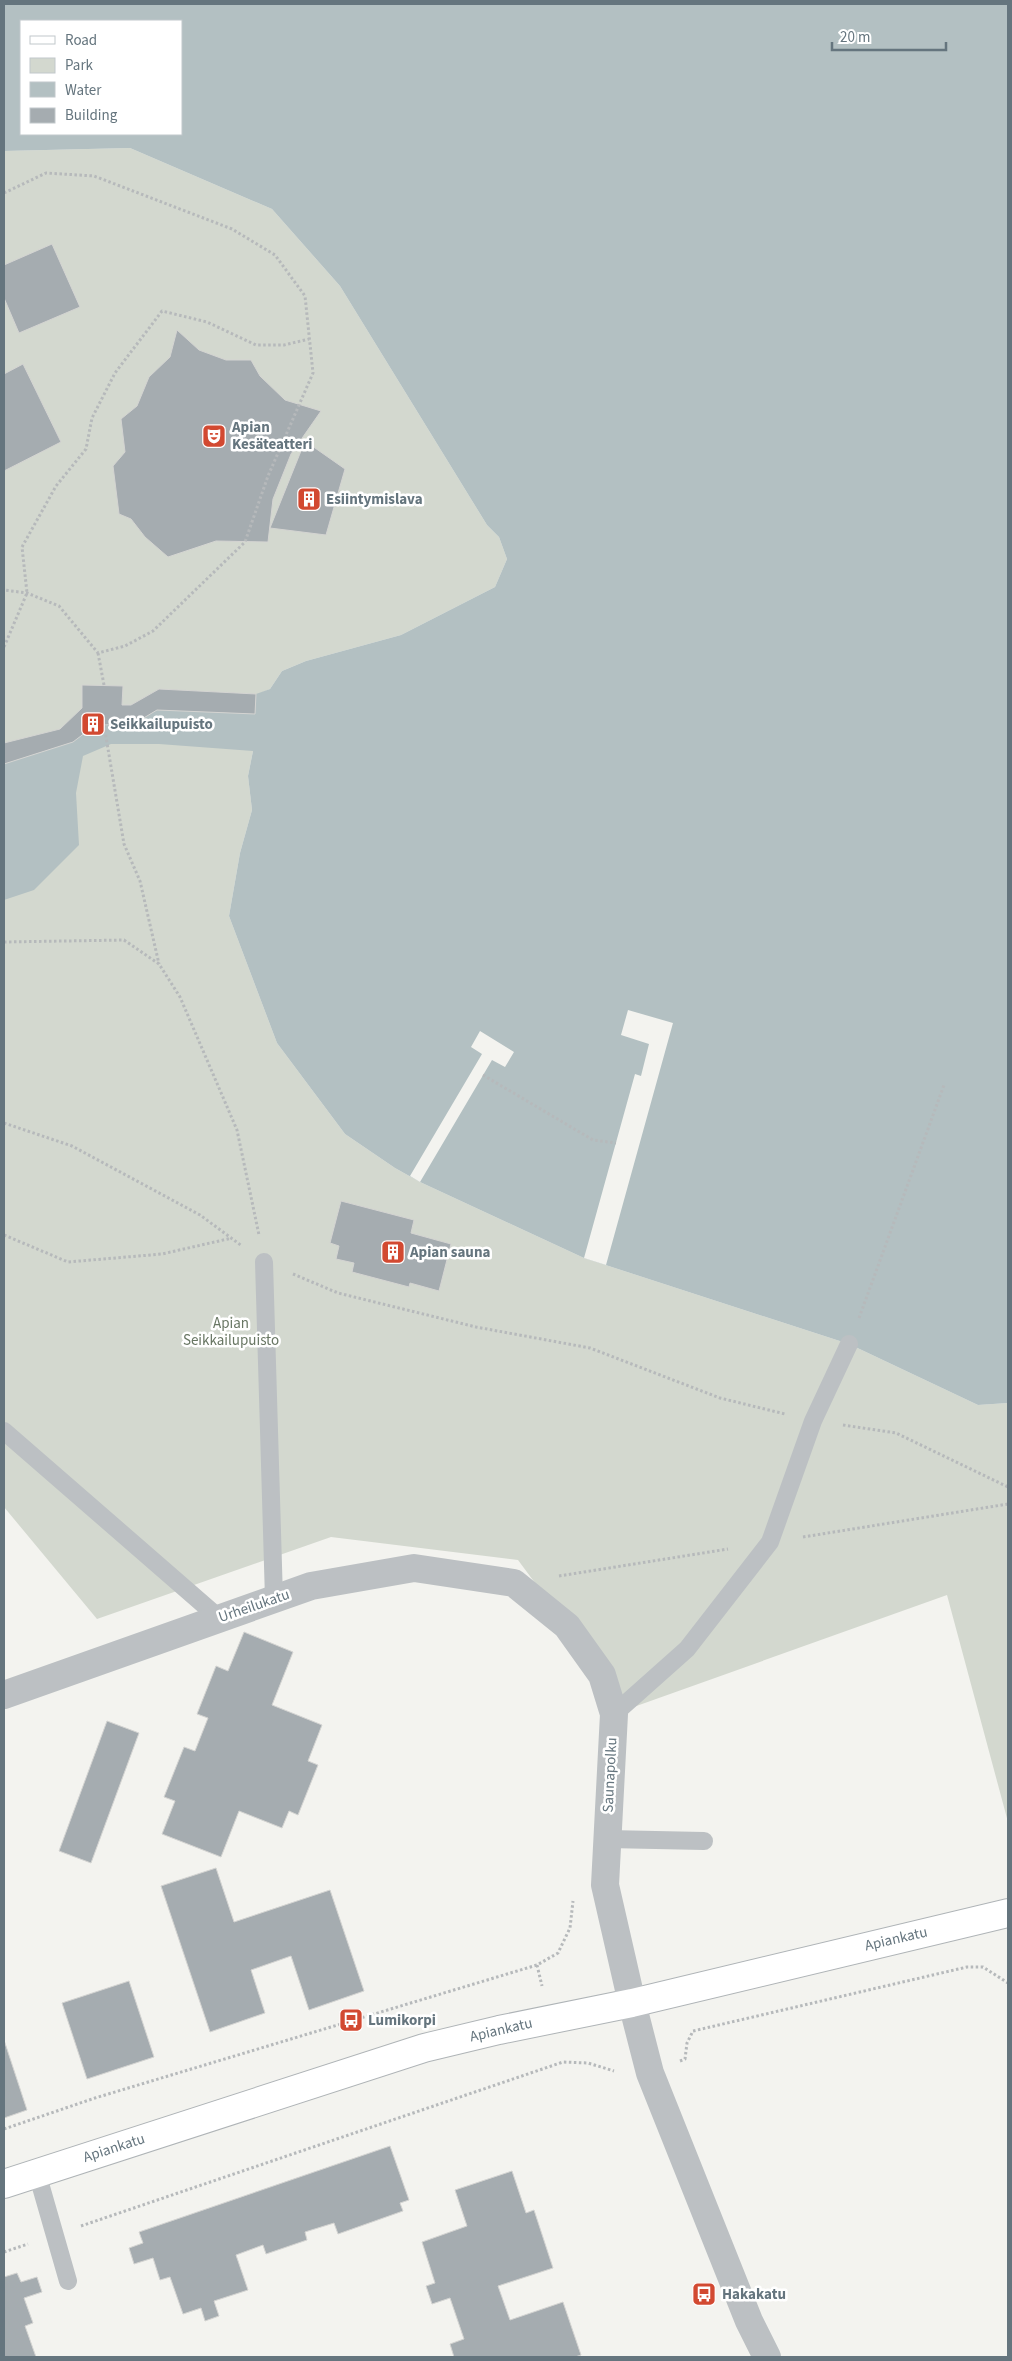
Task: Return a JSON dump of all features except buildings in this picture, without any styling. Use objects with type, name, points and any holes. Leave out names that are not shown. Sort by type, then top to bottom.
[{"type":"main road","name":"Apiankatu","points":[[4,2184],[424,2048],[499,2030],[632,2003],[1008,1913]]},
{"type":"street","name":"Urheilukatu","points":[[4,1695],[311,1586],[414,1568],[514,1583]]},
{"type":"street","name":"Saunapolku","points":[[514,1583],[567,1626],[602,1675],[614,1714],[605,1886],[632,2003]]},
{"type":"street","points":[[632,2003],[650,2073],[749,2321],[768,2357]]},
{"type":"lane","points":[[264,1262],[274,1599]]},
{"type":"lane","points":[[614,1714],[687,1648],[770,1542],[813,1421],[849,1344]]},
{"type":"lane","points":[[4,1431],[219,1618]]},
{"type":"lane","points":[[607,1839],[704,1841]]},
{"type":"lane","points":[[37,2173],[68,2281]]},
{"type":"path","points":[[4,192],[46,173],[94,176],[232,229],[275,255],[305,296],[313,373],[268,476],[245,542],[153,631],[125,646],[98,653]]},
{"type":"path","points":[[4,647],[27,593],[22,547],[56,486],[86,449],[92,418],[114,373],[162,310],[207,322],[256,345],[284,345],[309,339]]},
{"type":"path","points":[[4,590],[27,593],[59,606],[98,653],[104,685]]},
{"type":"path","points":[[104,725],[106,746],[124,844],[140,881],[159,964],[180,997],[236,1130],[264,1262]]},
{"type":"path","points":[[4,942],[124,940],[159,964]]},
{"type":"path","points":[[483,1075],[593,1140],[616,1143]]},
{"type":"path","points":[[849,1344],[944,1085]]},
{"type":"path","points":[[4,1123],[72,1146],[200,1215],[264,1262],[338,1293],[476,1327],[590,1348],[720,1398],[813,1421],[896,1432],[1008,1487]]},
{"type":"path","points":[[4,1235],[68,1262],[162,1254],[232,1238]]},
{"type":"path","points":[[4,2128],[95,2098],[537,1965],[558,1953],[570,1928],[573,1900]]},
{"type":"path","points":[[4,2252],[563,2062],[588,2063],[611,2068],[624,2078],[650,2073],[685,2059],[687,2043],[693,2031],[967,1967],[983,1967],[1008,1983]]},
{"type":"green space","name":"Apian Seikkailupuisto","points":[[130,148],[272,209],[340,286],[487,525],[499,537],[507,559],[495,587],[401,635],[306,661],[282,671],[270,689],[256,695],[253,751],[248,776],[252,810],[240,853],[229,916],[277,1043],[345,1134],[395,1168],[420,1182],[584,1258],[849,1344],[978,1405],[1008,1403],[1008,1822],[947,1595],[614,1714],[567,1626],[518,1560],[331,1537],[97,1619],[4,1507],[4,151]]},
{"type":"water","points":[[4,4],[1008,4],[1008,1403],[978,1405],[849,1344],[584,1258],[420,1182],[395,1168],[345,1134],[277,1043],[229,916],[240,853],[252,810],[248,776],[253,751],[159,744],[111,744],[83,756],[76,793],[79,845],[34,890],[4,900],[4,764],[73,742],[94,726],[137,722],[157,710],[255,714],[256,694],[270,689],[282,671],[306,661],[401,635],[495,587],[507,559],[499,537],[487,525],[340,286],[272,209],[130,148],[4,151]]},
{"type":"pier","points":[[628,1010],[673,1023],[606,1265],[584,1258],[635,1074],[641,1076],[649,1044],[621,1035]]},
{"type":"pier","points":[[480,1031],[514,1052],[505,1067],[492,1060],[420,1182],[410,1176],[482,1054],[471,1047]]},
{"type":"place","name":"Apian Kesäteatteri","points":[[214,436]]},
{"type":"place","name":"Esiintymislava","points":[[309,499]]},
{"type":"place","name":"Seikkailupuisto","points":[[93,724]]},
{"type":"place","name":"Apian sauna","points":[[393,1252]]},
{"type":"place","name":"Lumikorpi","points":[[351,2020]]},
{"type":"place","name":"Hakakatu","points":[[704,2294]]}]
